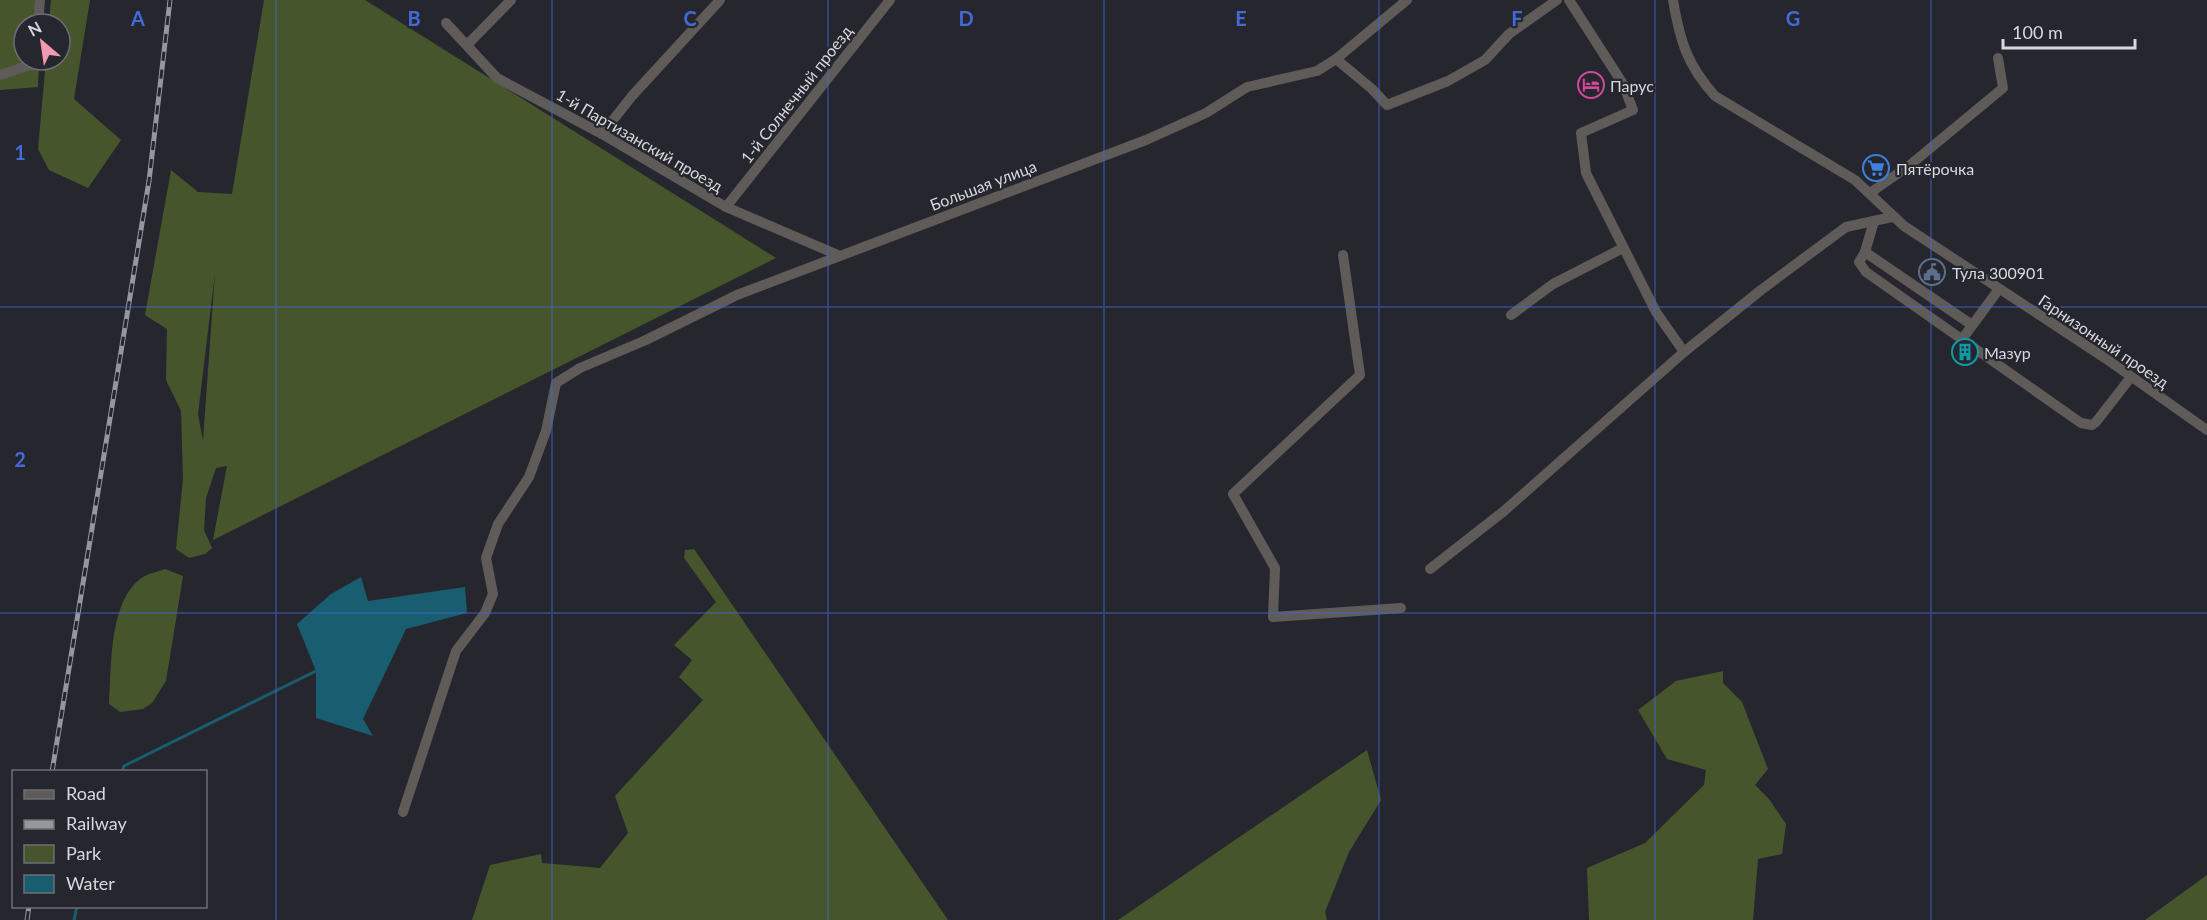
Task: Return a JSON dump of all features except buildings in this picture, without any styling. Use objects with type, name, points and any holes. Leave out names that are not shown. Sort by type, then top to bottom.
[{"type":"street","points":[[468,44],[510,0]]},
{"type":"street","points":[[602,134],[632,96],[720,0]]},
{"type":"street","name":"1-й Солнечный проезд","points":[[726,207],[890,0]]},
{"type":"street","name":"Большая улица","points":[[403,812],[456,651],[485,614],[493,594],[486,558],[498,524],[529,477],[546,431],[556,383],[580,368],[646,340],[737,295],[1146,140],[1206,113],[1247,87],[1317,71],[1336,59],[1407,0]]},
{"type":"street","points":[[1336,59],[1372,89],[1387,105],[1448,81],[1485,60],[1509,34],[1557,0]]},
{"type":"street","points":[[1569,0],[1623,84],[1633,110],[1581,133],[1586,173],[1656,312],[1684,352]]},
{"type":"street","name":"Гарнизонный проезд","points":[[1673,0],[1678,28],[1689,60],[1699,78],[1715,96],[1841,171],[1870,193],[1892,217],[2207,430]]},
{"type":"street","name":"1-й Партизанский проезд","points":[[446,23],[468,44],[497,78],[602,134],[726,207],[838,255]]},
{"type":"street","points":[[1870,193],[1910,165],[2003,88],[1998,58]]},
{"type":"street","points":[[1430,569],[1504,511],[1684,352],[1761,290],[1846,227],[1892,217]]},
{"type":"street","points":[[1874,221],[1865,252],[1859,262],[1866,272],[2086,425],[2092,425],[2099,419],[2131,377]]},
{"type":"street","points":[[1511,315],[1553,284],[1623,248]]},
{"type":"street","points":[[1865,252],[1972,325]]},
{"type":"street","points":[[1343,255],[1360,375],[1233,494],[1275,568],[1274,617],[1401,608]]},
{"type":"street","points":[[1963,338],[1999,289]]},
{"type":"green space","points":[[0,0],[41,0],[40,12],[12,12],[12,72],[39,72],[38,87],[0,90]]},
{"type":"green space","points":[[51,0],[90,0],[74,99],[121,140],[88,188],[49,170],[38,149],[45,72],[72,72],[72,12],[50,12]]},
{"type":"green space","points":[[264,0],[365,0],[776,258],[213,540],[227,466],[216,468],[206,498],[204,530],[212,548],[205,554],[189,558],[176,549],[183,479],[181,411],[166,380],[167,329],[145,315],[171,170],[198,192],[232,194]],"holes":[[[215,273],[203,441],[198,414]]]},
{"type":"green space","points":[[694,549],[948,920],[472,920],[490,865],[541,854],[542,863],[600,868],[628,833],[615,796],[703,700],[679,677],[692,660],[674,645],[716,602],[684,558],[685,550]]},
{"type":"green space","points":[[165,569],[183,576],[166,681],[152,703],[143,709],[120,712],[109,704],[114,635],[123,601],[143,577]]},
{"type":"green space","points":[[1723,671],[1723,683],[1742,702],[1768,769],[1755,785],[1769,799],[1786,824],[1782,854],[1758,859],[1753,920],[1589,920],[1587,868],[1645,843],[1704,785],[1706,770],[1667,759],[1638,710],[1676,681]]},
{"type":"green space","points":[[1367,750],[1381,800],[1349,852],[1325,912],[1327,920],[1118,920]]},
{"type":"green space","points":[[2207,875],[2207,920],[2145,920]]},
{"type":"water","points":[[361,577],[368,601],[465,587],[467,613],[406,629],[363,719],[373,736],[316,718],[316,671],[297,624],[331,594]]},
{"type":"waterway","points":[[123,770],[124,766],[316,671]]},
{"type":"waterway","points":[[74,920],[77,908]]},
{"type":"railway","points":[[52,770],[149,181],[170,0]]},
{"type":"railway","points":[[27,920],[29,908]]},
{"type":"place","name":"Парус","points":[[1591,85]]},
{"type":"place","name":"Пятёрочка","points":[[1876,168]]},
{"type":"place","name":"Тула 300901","points":[[1932,272]]},
{"type":"place","name":"Мазур","points":[[1965,352]]}]
